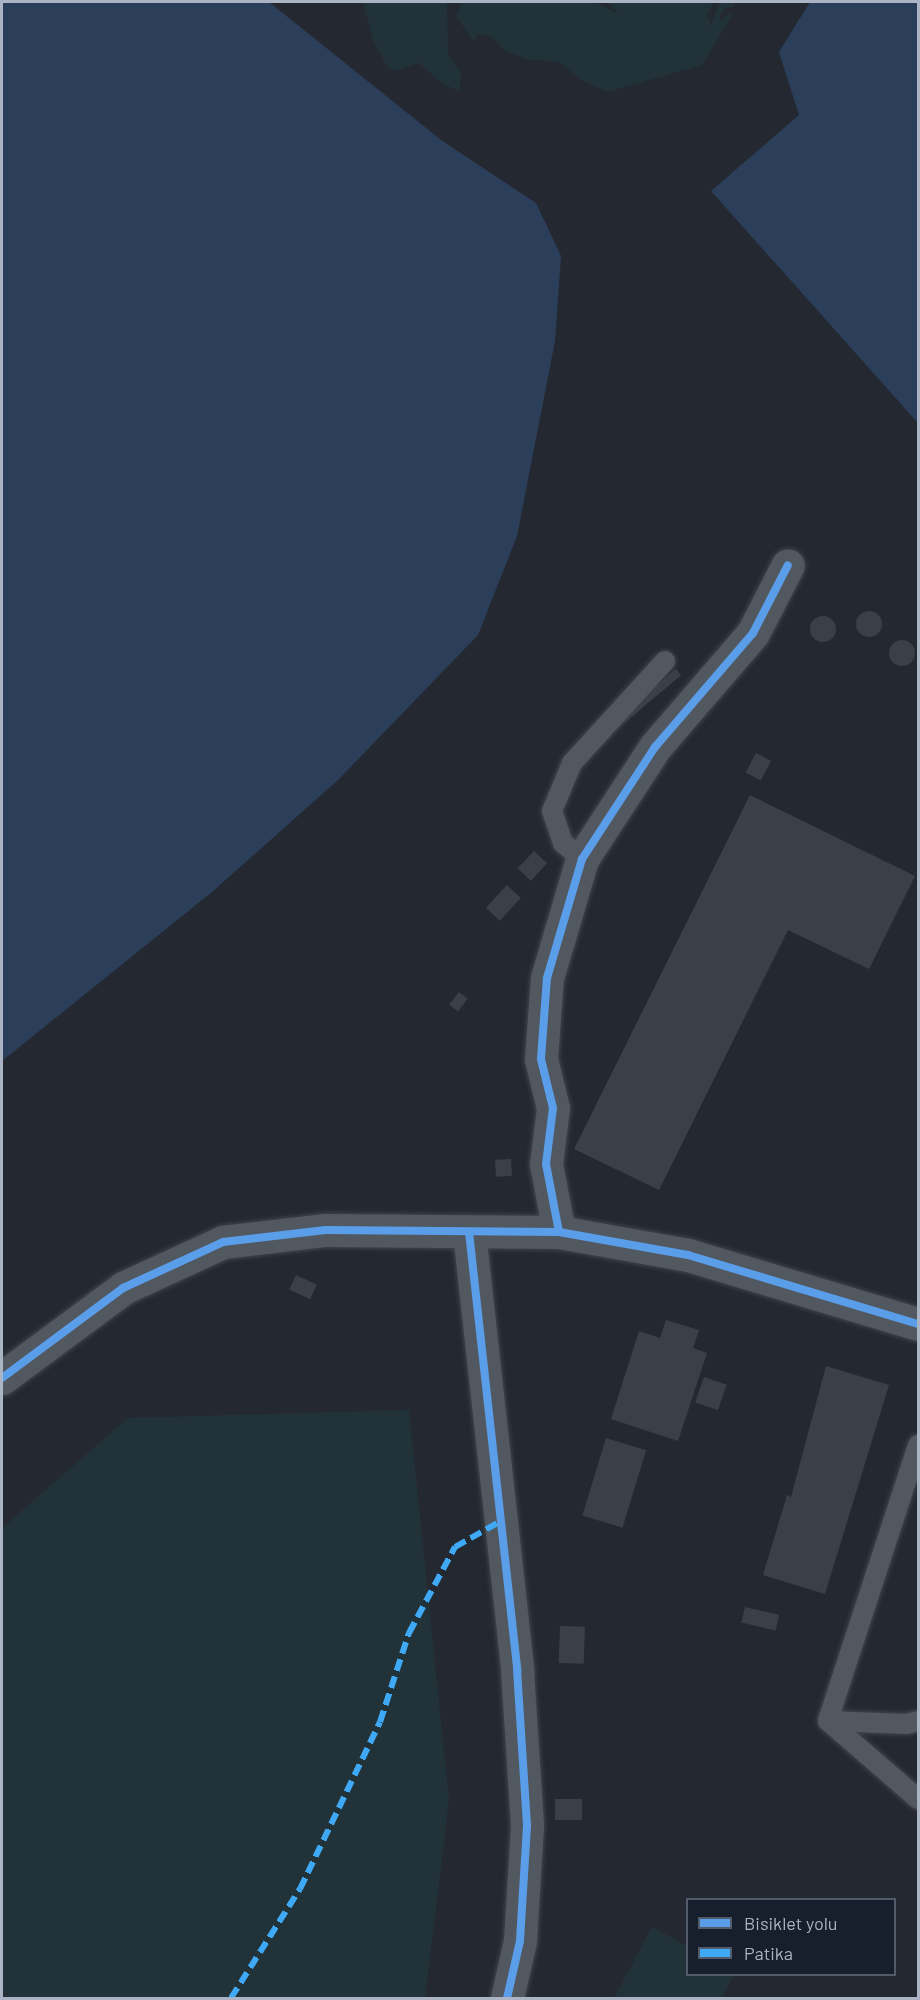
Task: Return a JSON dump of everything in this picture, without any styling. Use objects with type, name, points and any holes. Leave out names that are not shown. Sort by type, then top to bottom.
[{"type":"street","points":[[559,1232],[546,1164],[553,1108],[541,1059],[547,978],[582,858],[655,747],[753,633],[788,565]]},
{"type":"street","points":[[2,1378],[123,1288],[223,1242],[325,1230],[559,1232],[688,1255],[918,1324]]},
{"type":"street","points":[[469,1232],[517,1670],[527,1826],[519,1941],[507,1998]]},
{"type":"lane","points":[[582,858],[563,843],[552,811],[568,773],[606,724],[665,661]]},
{"type":"lane","points":[[828,1721],[918,1445]]},
{"type":"lane","points":[[828,1721],[906,1725],[918,1721]]},
{"type":"lane","points":[[828,1721],[918,1799]]},
{"type":"shaded area","points":[[363,2],[447,2],[448,55],[461,73],[459,91],[443,84],[419,63],[395,71],[387,66],[373,40]]},
{"type":"shaded area","points":[[462,2],[594,2],[619,14],[608,2],[713,2],[707,15],[711,26],[720,2],[733,2],[734,7],[725,8],[720,16],[721,21],[729,13],[732,15],[702,65],[608,92],[583,81],[559,62],[526,59],[504,50],[492,37],[477,34],[474,42],[456,16]]},
{"type":"shaded area","points":[[409,1410],[449,1800],[425,1998],[2,1998],[2,1528],[128,1418]]},
{"type":"shaded area","points":[[652,1927],[686,1945],[686,1976],[733,1976],[722,1998],[614,1998]]},
{"type":"water","points":[[2,2],[269,2],[441,140],[536,203],[561,256],[555,341],[517,536],[478,635],[339,779],[212,892],[2,1061]]},
{"type":"water","points":[[810,2],[918,2],[918,423],[711,191],[799,115],[779,52]]},
{"type":"building","points":[[869,611],[878,615],[882,624],[878,633],[869,637],[860,633],[856,624],[860,615]]},
{"type":"building","points":[[823,616],[832,620],[836,629],[832,638],[823,642],[814,638],[810,629],[814,620]]},
{"type":"building","points":[[902,640],[911,644],[915,653],[911,662],[902,666],[893,662],[889,653],[893,644]]},
{"type":"building","points":[[676,669],[681,675],[608,736],[603,730]]},
{"type":"building","points":[[756,753],[771,761],[761,780],[746,772]]},
{"type":"building","points":[[750,795],[915,876],[869,969],[788,930],[659,1190],[574,1149]]},
{"type":"building","points":[[534,851],[547,863],[531,881],[518,869]]},
{"type":"building","points":[[507,885],[521,898],[500,921],[486,908]]},
{"type":"building","points":[[459,992],[468,999],[458,1011],[449,1005]]},
{"type":"building","points":[[511,1159],[512,1176],[496,1177],[495,1160]]},
{"type":"building","points":[[296,1275],[317,1285],[310,1299],[289,1290]]},
{"type":"building","points":[[666,1320],[699,1330],[693,1348],[707,1353],[678,1441],[611,1419],[639,1331],[660,1338]]},
{"type":"building","points":[[826,1366],[889,1385],[825,1594],[763,1575],[787,1495],[791,1497]]},
{"type":"building","points":[[704,1377],[727,1385],[718,1410],[695,1403]]},
{"type":"building","points":[[606,1438],[646,1450],[622,1528],[582,1515]]},
{"type":"building","points":[[745,1607],[779,1615],[776,1630],[741,1623]]},
{"type":"building","points":[[560,1626],[585,1627],[584,1664],[559,1663]]},
{"type":"building","points":[[555,1799],[582,1799],[582,1820],[555,1820]]},
{"type":"marked path","points":[[231,1998],[300,1889],[380,1722],[409,1633],[455,1547],[501,1521]]},
{"type":"cycle path","points":[[559,1232],[546,1164],[553,1108],[541,1059],[547,978],[582,859],[655,747],[753,633],[788,565]]},
{"type":"cycle path","points":[[2,1378],[123,1288],[223,1242],[325,1230],[559,1232],[688,1255],[918,1324]]},
{"type":"cycle path","points":[[469,1232],[517,1670],[527,1826],[520,1941],[507,1998]]}]
